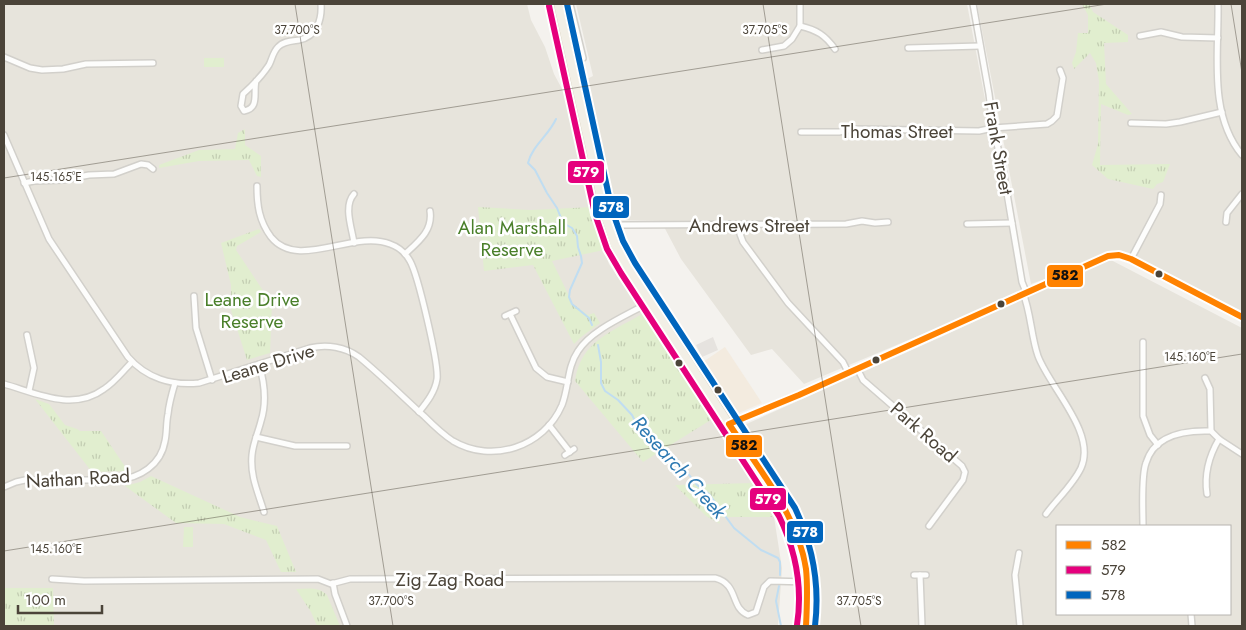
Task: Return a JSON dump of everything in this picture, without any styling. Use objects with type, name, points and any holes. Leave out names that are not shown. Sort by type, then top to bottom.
[{"type":"main road","points":[[558,4],[609,228],[623,259],[729,424],[776,492],[791,518],[801,546],[808,582],[806,626]]},
{"type":"street","points":[[256,81],[254,105],[244,112],[241,106],[243,94],[268,65],[279,46],[307,37],[318,27],[322,14],[321,4]]},
{"type":"street","points":[[570,4],[583,58]]},
{"type":"street","points":[[762,50],[784,46],[792,39],[800,26],[800,4]]},
{"type":"street","name":"Frank Street","points":[[973,4],[1022,282],[1038,356],[1078,427],[1085,451],[1084,459],[1075,477],[1046,514]]},
{"type":"street","points":[[1218,4],[1218,77],[1222,112],[1232,142],[1242,155]]},
{"type":"street","points":[[800,26],[816,30],[826,37],[834,49]]},
{"type":"street","points":[[1140,36],[1161,32],[1182,37],[1218,38]]},
{"type":"street","points":[[908,48],[980,46]]},
{"type":"street","points":[[4,56],[30,68],[42,70],[63,69],[91,64],[153,63]]},
{"type":"street","name":"Thomas Street","points":[[801,132],[839,132],[854,129],[979,131],[1047,124],[1052,122],[1057,116],[1064,78],[1060,70]]},
{"type":"street","points":[[1131,123],[1166,124],[1222,112]]},
{"type":"street","name":"Leane Drive","points":[[4,135],[42,227],[132,362],[152,376],[175,383],[192,384],[212,380],[314,347],[329,346],[340,348],[359,358],[450,439],[468,448],[485,451],[503,451],[522,445],[550,425],[562,404],[572,362],[585,342],[604,328],[650,302]]},
{"type":"street","points":[[141,164],[143,157]]},
{"type":"street","points":[[24,183],[114,174],[141,164],[148,165],[153,169]]},
{"type":"street","points":[[257,186],[258,209],[261,220],[271,238],[282,247],[290,250],[301,250],[373,240],[394,246],[405,254],[416,276],[437,371],[433,391],[419,412]]},
{"type":"street","points":[[354,194],[350,199],[349,208],[354,243]]},
{"type":"street","points":[[1226,222],[1227,214],[1242,194]]},
{"type":"street","points":[[1131,259],[1160,204],[1161,195]]},
{"type":"street","points":[[405,254],[426,232],[430,221],[430,211]]},
{"type":"street","name":"Andrews Street","points":[[609,228],[623,226],[888,222]]},
{"type":"street","points":[[967,224],[1012,223]]},
{"type":"street","points":[[738,225],[743,242],[788,303],[843,362],[848,372]]},
{"type":"street","points":[[729,424],[1108,256],[1119,255],[1131,259],[1242,317]]},
{"type":"street","points":[[194,296],[195,324],[212,380]]},
{"type":"street","points":[[510,314],[536,368],[547,377],[568,382]]},
{"type":"street","points":[[27,335],[34,368],[29,392]]},
{"type":"street","points":[[1143,342],[1143,416],[1150,435],[1158,445]]},
{"type":"street","points":[[4,384],[61,400],[74,401],[88,398],[106,388],[132,362]]},
{"type":"street","points":[[259,364],[264,382],[265,399],[264,412],[252,455],[252,472],[264,512]]},
{"type":"street","name":"Park Road","points":[[857,368],[864,380],[962,466],[965,472],[963,480],[930,526]]},
{"type":"street","points":[[1205,378],[1210,389],[1210,431]]},
{"type":"street","name":"Nathan Road","points":[[4,487],[25,480],[117,480],[130,478],[142,473],[155,463],[163,450],[166,440],[168,410],[175,383]]},
{"type":"street","points":[[550,425],[570,452]]},
{"type":"street","points":[[1142,525],[1144,469],[1149,457],[1158,445],[1166,439],[1188,431],[1210,431],[1242,454]]},
{"type":"street","points":[[256,437],[296,446],[347,446]]},
{"type":"street","points":[[1207,494],[1206,472],[1219,439]]},
{"type":"street","points":[[1020,553],[1015,575],[1020,626]]},
{"type":"street","points":[[920,575],[922,626]]},
{"type":"street","name":"Zig Zag Road","points":[[52,579],[78,581],[318,579],[333,584],[350,579],[714,578],[729,585],[742,612],[746,615],[756,612],[764,586],[770,581],[808,582]]},
{"type":"street","points":[[333,584],[347,626]]},
{"type":"shaded area","points":[[4,4],[527,4],[531,20],[545,47],[554,74],[568,100],[609,264],[714,418],[774,517],[782,568],[778,626],[4,626]]},
{"type":"shaded area","points":[[576,4],[967,4],[1021,290],[804,384],[772,349],[751,355],[681,259],[661,221],[614,220],[583,81],[593,76]]},
{"type":"shaded area","points":[[977,4],[1242,4],[1242,311],[1139,260],[1119,255],[1108,256],[1031,284]]},
{"type":"shaded area","points":[[1109,259],[1242,328],[1242,626],[812,626],[817,589],[815,566],[810,545],[788,494],[742,426]]},
{"type":"shaded area","points":[[713,337],[718,350],[702,357],[696,345]]},
{"type":"shaded area","points":[[725,347],[762,403],[734,415],[700,364]]},
{"type":"green space","points":[[1082,4],[1089,4],[1093,12],[1128,35],[1128,42],[1104,43],[1106,84],[1132,114],[1128,115],[1101,104],[1100,165],[1170,164],[1163,182],[1157,184],[1153,189],[1108,179],[1092,165],[1098,144],[1099,81],[1096,63],[1090,53],[1074,69],[1072,63],[1076,52],[1078,33],[1088,33],[1088,15]]},
{"type":"green space","points":[[204,58],[224,58],[224,67],[204,67]]},
{"type":"green space","points":[[245,129],[245,145],[261,156],[261,177],[257,176],[249,160],[199,161],[159,168],[159,165],[199,150],[235,149],[238,133]]},
{"type":"green space","name":"Alan Marshall Reserve","points":[[478,207],[530,210],[594,207],[604,250],[552,261],[573,304],[588,315],[594,313],[600,323],[574,344],[533,265],[484,271]]},
{"type":"green space","name":"Leane Drive Reserve","points":[[259,229],[261,232],[237,246],[236,250],[272,304],[270,353],[247,360],[231,310],[231,285],[221,243]]},
{"type":"green space","points":[[642,314],[714,418],[643,462],[575,381],[578,367],[590,347],[608,333]]},
{"type":"green space","points":[[35,399],[49,404],[65,425],[80,431],[101,431],[128,471],[92,472]]},
{"type":"green space","points":[[151,476],[240,517],[277,526],[296,572],[281,572],[266,540],[224,524],[176,523],[125,486],[140,482]]},
{"type":"green space","points":[[755,483],[774,517],[718,517],[720,524],[706,516],[675,485]]},
{"type":"green space","points":[[184,527],[193,527],[193,547],[183,547]]},
{"type":"green space","points":[[4,588],[53,588],[54,626],[4,626]]},
{"type":"green space","points":[[296,589],[316,589],[324,592],[340,626],[317,626],[311,612]]},
{"type":"waterway","name":"Research Creek","points":[[556,119],[533,151],[528,163],[535,170],[557,208],[563,223],[572,228],[577,236],[582,263],[570,290],[569,297],[572,304],[589,318],[592,325]]},
{"type":"waterway","name":"Research Creek","points":[[598,345],[601,362],[601,383],[605,391],[618,400],[635,421],[649,432],[663,450],[676,458],[697,485],[709,494],[734,528],[761,550],[778,558],[780,562],[780,575]]},
{"type":"waterway","name":"Research Creek","points":[[779,586],[776,601],[781,626]]},
{"type":"transit line","name":"578","points":[[567,4],[612,210],[623,241],[635,263],[795,508],[811,551],[814,566],[817,596],[815,626]]},
{"type":"transit line","name":"579","points":[[549,6],[595,214],[607,249],[779,516],[790,542],[797,569],[799,596],[797,625]]},
{"type":"transit line","name":"582","points":[[806,626],[806,569],[802,549],[795,530],[764,475],[729,424],[799,395],[1108,256],[1119,255],[1131,259],[1242,317]]}]
